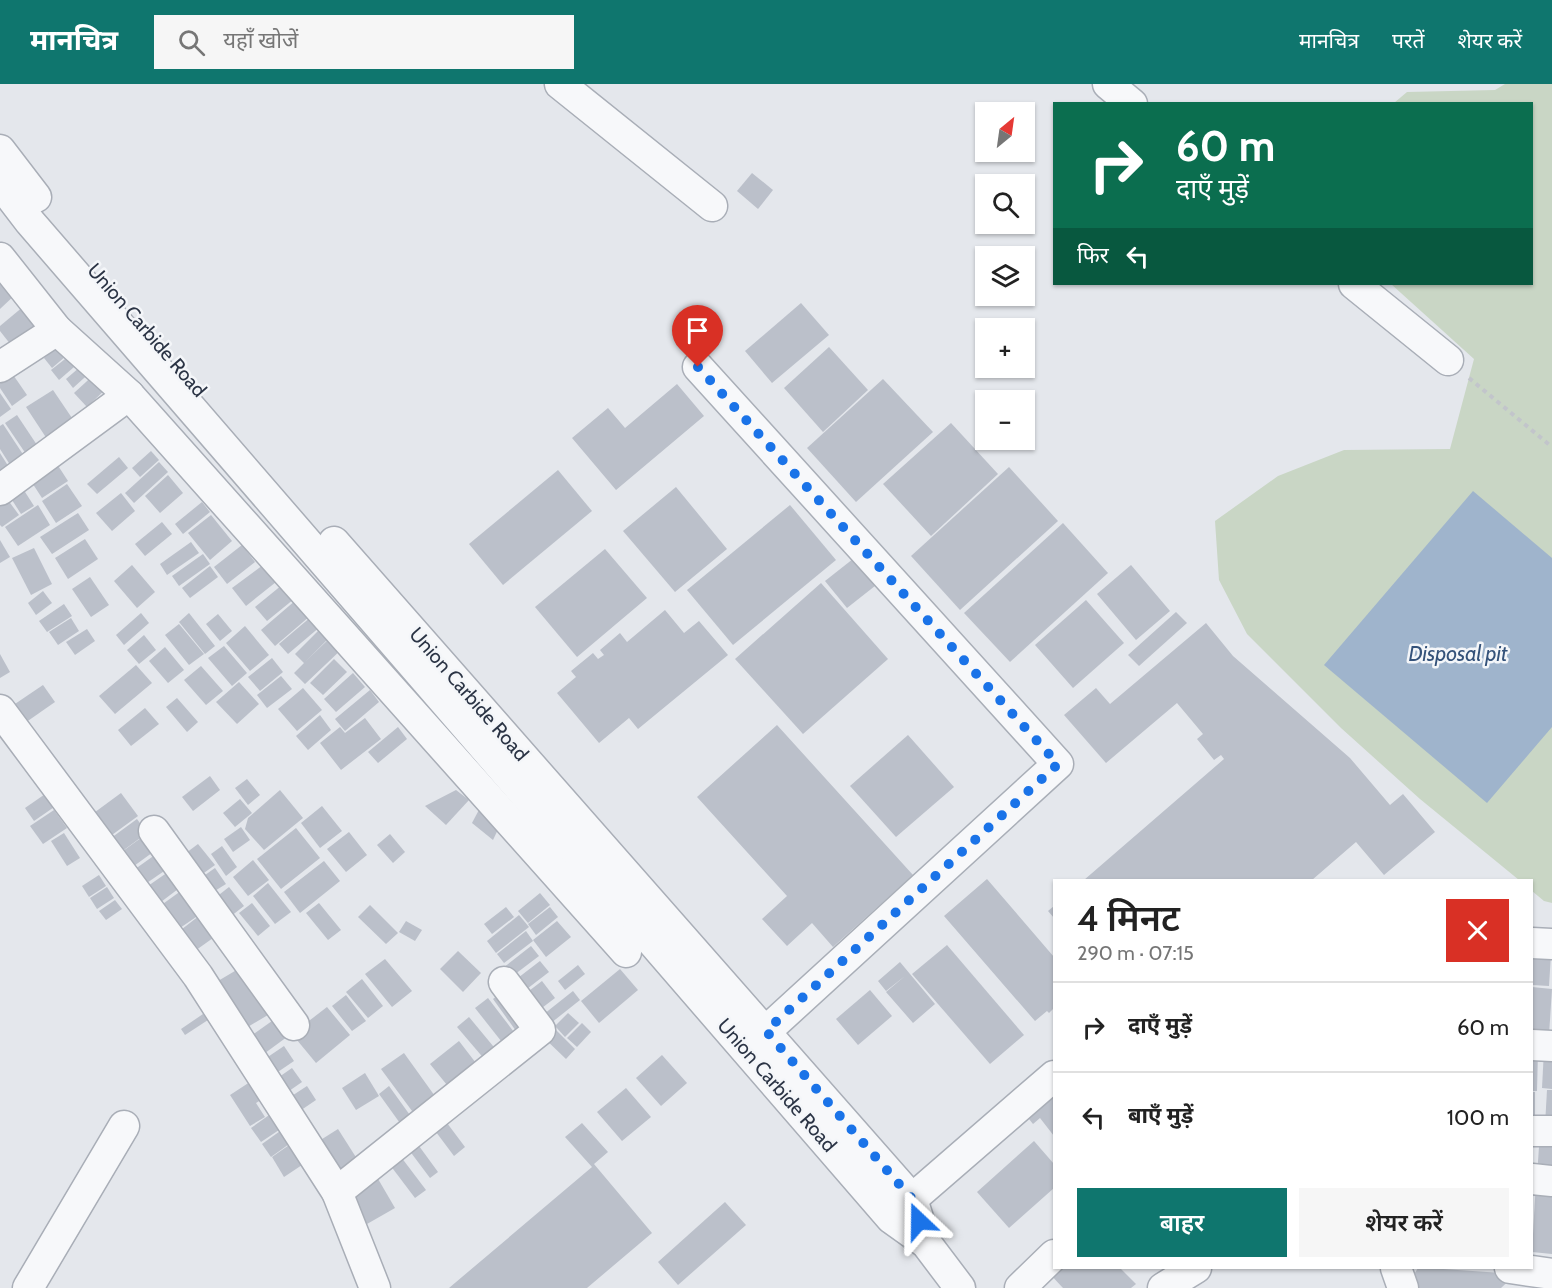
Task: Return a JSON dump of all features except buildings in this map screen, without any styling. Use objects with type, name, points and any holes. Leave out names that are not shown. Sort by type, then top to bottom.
[{"type":"street","points":[[560,84],[712,206]]},
{"type":"street","points":[[1108,84],[1130,102]]},
{"type":"street","name":"Union Carbide Road","points":[[0,150],[72,243],[902,1208],[960,1288]]},
{"type":"street","name":"Union Carbide Road","points":[[0,183],[53,249],[756,1040]]},
{"type":"street","points":[[0,258],[57,330],[129,395],[626,952]]},
{"type":"street","points":[[1355,285],[1448,360]]},
{"type":"street","points":[[0,367],[57,330]]},
{"type":"street","points":[[698,367],[1058,764],[756,1040]]},
{"type":"street","points":[[0,489],[129,395]]},
{"type":"street","points":[[0,710],[198,976],[336,1192],[375,1288]]},
{"type":"street","points":[[154,831],[294,1025]]},
{"type":"street","points":[[1533,943],[1552,944]]},
{"type":"street","points":[[198,976],[242,954]]},
{"type":"street","points":[[336,1192],[540,1030],[504,982]]},
{"type":"street","points":[[1533,1045],[1552,1046]]},
{"type":"street","points":[[902,1208],[1053,1077]]},
{"type":"street","points":[[28,1288],[124,1126]]},
{"type":"street","points":[[1533,1131],[1552,1131]]},
{"type":"street","points":[[1533,1179],[1552,1180]]},
{"type":"street","points":[[1020,1288],[1053,1257]]},
{"type":"street","points":[[1163,1288],[1195,1269]]},
{"type":"street","points":[[1395,1269],[1403,1288]]},
{"type":"street","points":[[1516,1269],[1552,1275]]},
{"type":"path","points":[[1448,360],[1552,447]]},
{"type":"green space","points":[[1505,84],[1552,84],[1552,903],[1544,901],[1533,892],[1533,879],[1518,879],[1420,799],[1341,728],[1247,634],[1219,580],[1215,521],[1278,476],[1344,450],[1450,449],[1474,359],[1392,285],[1533,285],[1533,102],[1395,102],[1407,92],[1495,90]]},
{"type":"water","name":"Disposal pit","points":[[1473,491],[1552,558],[1552,727],[1487,803],[1324,665]]},
{"type":"route","points":[[698,367],[1058,764],[766,1031],[912,1199],[919,1221]]}]
